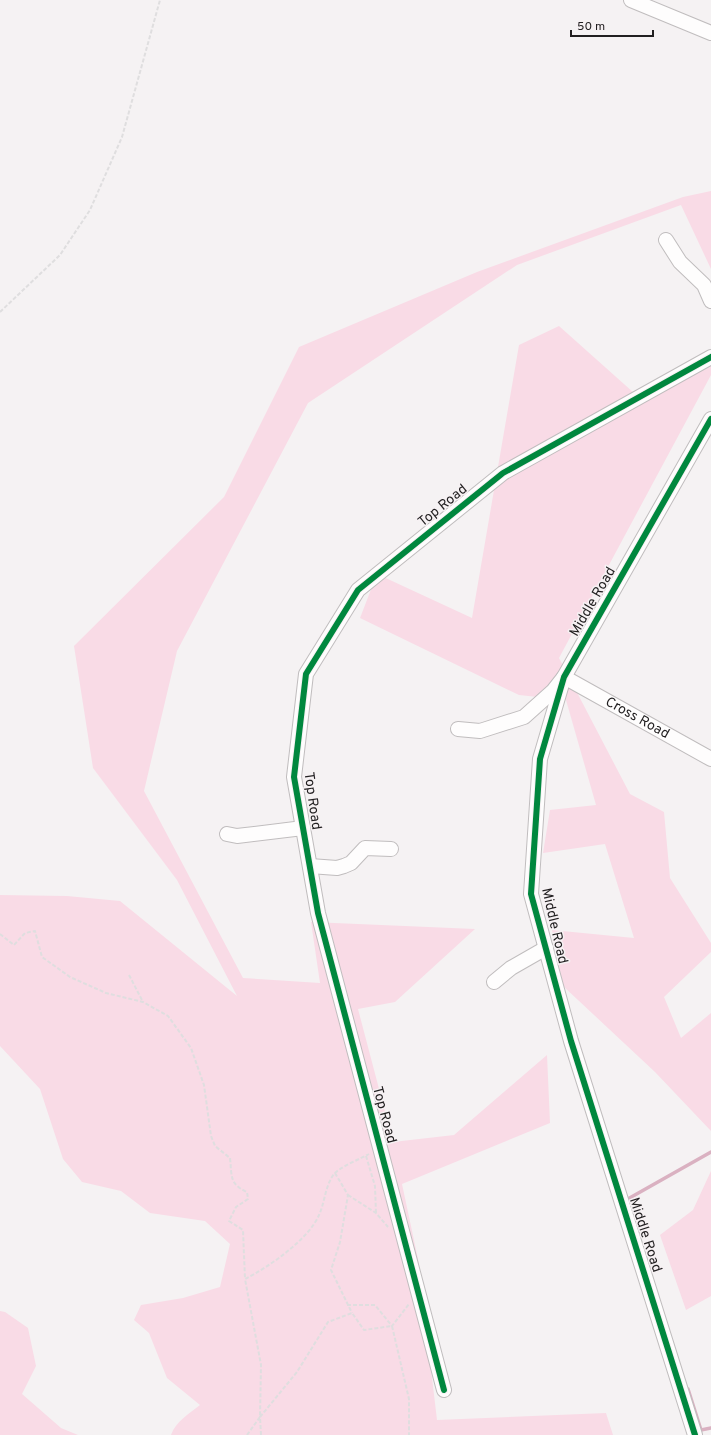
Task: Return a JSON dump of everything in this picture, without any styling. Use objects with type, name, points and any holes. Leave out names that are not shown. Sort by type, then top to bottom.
[{"type":"street","points":[[631,0],[711,33]]},
{"type":"street","points":[[666,240],[680,262],[704,285],[711,301]]},
{"type":"street","name":"Top Road","points":[[444,1390],[318,913],[294,777],[306,674],[358,590],[503,473],[711,357]]},
{"type":"street","name":"Middle Road","points":[[695,1435],[573,1049],[531,894],[540,759],[564,677],[711,419]]},
{"type":"street","points":[[458,729],[480,731],[524,717],[553,691],[564,677]]},
{"type":"street","name":"Cross Road","points":[[564,677],[711,759]]},
{"type":"street","points":[[227,834],[237,836],[303,828]]},
{"type":"street","points":[[310,866],[337,868],[351,863],[365,848],[391,849]]},
{"type":"street","points":[[494,982],[511,968],[546,948]]},
{"type":"path","points":[[0,312],[60,255],[90,210],[122,137],[160,0]]},
{"type":"path","points":[[0,934],[14,945],[25,933],[35,931],[42,957],[70,977],[106,993],[143,1002],[168,1016],[191,1048],[204,1085],[211,1136],[215,1146],[230,1158],[233,1182],[237,1188],[247,1192],[248,1199],[236,1207],[228,1222],[242,1230],[246,1279],[261,1365],[261,1435]]},
{"type":"path","points":[[129,975],[143,1002]]},
{"type":"path","points":[[246,1279],[267,1268],[307,1232],[319,1215],[327,1188],[335,1174],[380,1147]]},
{"type":"path","points":[[366,1156],[375,1186],[376,1213]]},
{"type":"path","points":[[335,1174],[348,1195],[376,1213],[390,1230]]},
{"type":"path","points":[[348,1195],[340,1242],[331,1270],[347,1305],[364,1330],[392,1326],[410,1303]]},
{"type":"path","points":[[347,1305],[375,1305],[392,1326],[409,1399],[409,1435]]},
{"type":"path","points":[[247,1435],[297,1372],[328,1322],[352,1313]]},
{"type":"shaded area","points":[[711,191],[711,269],[681,205],[517,265],[308,403],[177,651],[144,791],[243,978],[320,983],[311,922],[475,929],[395,1002],[358,1009],[393,1142],[454,1135],[547,1055],[550,1123],[402,1184],[418,1259],[437,1420],[606,1413],[613,1435],[171,1435],[179,1422],[200,1405],[167,1378],[149,1333],[134,1320],[141,1305],[183,1298],[220,1287],[230,1244],[205,1221],[150,1213],[121,1191],[82,1182],[63,1159],[40,1089],[0,1046],[0,895],[67,896],[120,901],[237,996],[177,880],[93,768],[74,646],[224,497],[299,347],[477,272],[683,197]]},
{"type":"shaded area","points":[[559,326],[643,401],[711,365],[711,375],[559,658],[630,794],[664,812],[670,878],[711,943],[711,952],[664,997],[681,1038],[711,1013],[711,1131],[655,1072],[563,986],[552,930],[634,938],[605,844],[543,853],[550,810],[596,805],[566,700],[519,695],[360,618],[377,574],[472,618],[519,345]]},
{"type":"shaded area","points":[[711,1171],[711,1296],[686,1310],[660,1235],[693,1210]]},
{"type":"shaded area","points":[[0,1311],[5,1312],[28,1328],[36,1366],[22,1394],[61,1428],[78,1435],[0,1435]]},
{"type":"waterway","points":[[626,1200],[711,1152]]},
{"type":"waterway","points":[[688,1389],[701,1430],[711,1428]]},
{"type":"cycle path","points":[[444,1390],[318,913],[294,777],[306,674],[358,590],[503,473],[711,357]]},
{"type":"cycle path","points":[[695,1435],[571,1041],[531,894],[540,759],[564,677],[711,419]]}]
